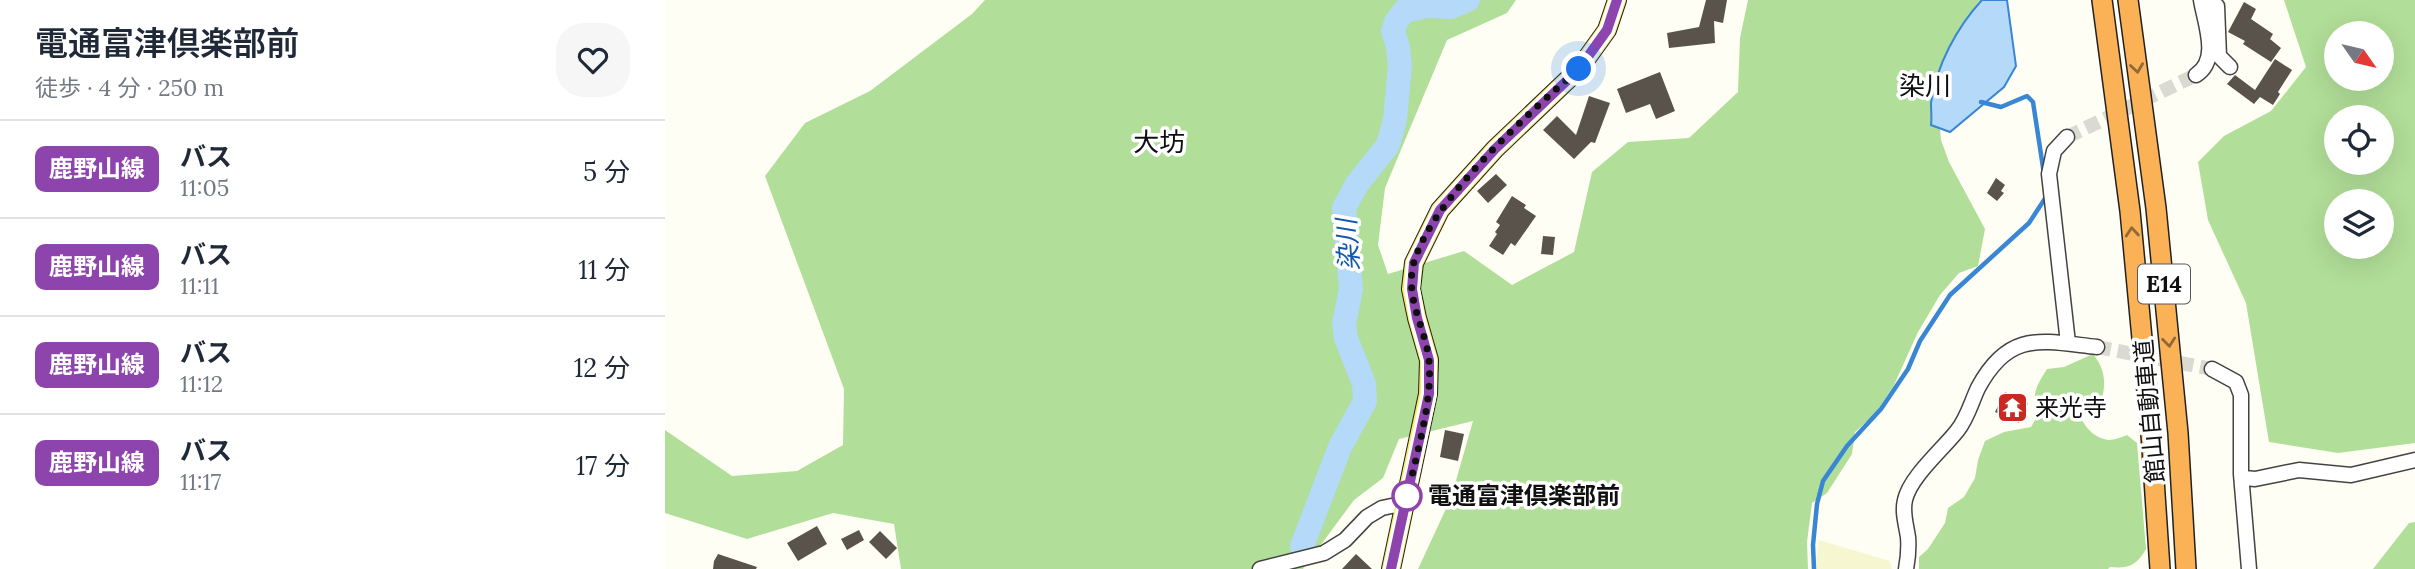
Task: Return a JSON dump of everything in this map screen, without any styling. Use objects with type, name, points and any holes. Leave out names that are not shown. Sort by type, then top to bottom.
[{"type":"highway","name":"館山自動車道","points":[[2102,0],[2130,211],[2151,433],[2160,569]]},
{"type":"highway","name":"館山自動車道","points":[[2128,0],[2156,208],[2178,433],[2186,569]]},
{"type":"main road","points":[[1391,569],[1429,394],[1429,360],[1412,289],[1414,263],[1440,210],[1495,149],[1579,69],[1607,30],[1617,0]]},
{"type":"street","points":[[2196,75],[2204,70],[2210,54],[2201,3],[2217,6],[2219,57],[2230,67]]},
{"type":"street","points":[[2067,137],[2054,151],[2049,174],[2068,343]]},
{"type":"street","points":[[1906,569],[1908,539],[1904,517],[1905,498],[1915,479],[1963,424],[1986,373],[2003,353],[2027,343],[2044,340],[2097,347]]},
{"type":"street","points":[[2212,369],[2237,382],[2241,395],[2241,474],[2249,569]]},
{"type":"street","points":[[2241,474],[2245,478],[2255,479],[2299,470],[2351,475],[2415,460]]},
{"type":"street","points":[[1260,569],[1324,553],[1345,540],[1367,517],[1382,508],[1406,503]]},
{"type":"green space","points":[[985,0],[1516,0],[1507,13],[1447,40],[1385,188],[1378,245],[1388,274],[1464,251],[1512,285],[1574,252],[1592,172],[1628,142],[1689,138],[1738,92],[1740,38],[1748,0],[1992,0],[1939,119],[1941,140],[1949,162],[1985,229],[1978,266],[1959,273],[1940,295],[1918,332],[1894,385],[1875,414],[1855,432],[1852,454],[1827,493],[1812,503],[1807,542],[1808,569],[1418,569],[1451,498],[1473,421],[1399,439],[1383,478],[1354,500],[1303,569],[901,569],[894,524],[833,513],[747,539],[665,513],[665,430],[732,476],[797,471],[843,445],[844,389],[765,176],[805,123],[870,91],[972,14]]},
{"type":"green space","points":[[2284,0],[2415,0],[2415,443],[2338,453],[2269,442],[2246,303],[2208,220],[2198,162],[2224,136],[2271,111],[2306,67]]},
{"type":"green space","points":[[2093,354],[2104,377],[2101,403],[2077,407],[2084,424],[2097,436],[2109,440],[2127,435],[2137,443],[2146,549],[2139,559],[2132,565],[2108,569],[1919,569],[1919,557],[1928,549],[1945,523],[1948,508],[1964,497],[1975,478],[1985,441],[2004,432],[2031,427],[2037,417],[2036,392],[2047,369],[2064,367]]},
{"type":"green space","points":[[2415,522],[2415,569],[2373,569],[2409,523]]},
{"type":"green space","points":[[1819,540],[1890,561],[1892,569],[1815,569]]},
{"type":"water","points":[[1982,0],[2007,0],[2016,66],[2004,87],[1950,132],[1931,125],[1934,89],[1949,48],[1964,22]]},
{"type":"building","points":[[1706,0],[1727,0],[1723,23],[1714,21],[1715,43],[1669,48],[1667,33],[1699,27]]},
{"type":"building","points":[[2244,2],[2256,9],[2251,19],[2273,34],[2270,39],[2281,48],[2271,62],[2243,44],[2245,41],[2228,32]]},
{"type":"building","points":[[2275,59],[2292,70],[2273,105],[2260,97],[2254,104],[2227,84],[2235,75],[2255,90]]},
{"type":"building","points":[[1660,72],[1675,111],[1656,119],[1650,104],[1626,113],[1617,89]]},
{"type":"building","points":[[1589,96],[1610,103],[1595,143],[1591,142],[1574,159],[1543,130],[1557,116],[1576,135]]},
{"type":"building","points":[[1496,174],[1507,185],[1488,203],[1477,191]]},
{"type":"building","points":[[1996,178],[2005,185],[2001,191],[2004,193],[1997,201],[1987,193]]},
{"type":"building","points":[[1512,196],[1536,216],[1515,246],[1511,243],[1503,255],[1489,246],[1500,225],[1496,222]]},
{"type":"building","points":[[1543,236],[1555,237],[1553,255],[1541,254]]},
{"type":"building","name":"来光寺","points":[[2005,392],[2028,403],[2019,423],[1995,412]]},
{"type":"building","points":[[1445,430],[1464,434],[1458,461],[1440,457]]},
{"type":"building","points":[[817,526],[827,544],[798,561],[787,543]]},
{"type":"building","points":[[859,530],[864,540],[847,550],[841,539]]},
{"type":"building","points":[[880,531],[897,548],[886,559],[869,542]]},
{"type":"building","points":[[718,554],[757,567],[713,569]]},
{"type":"building","points":[[1356,554],[1372,569],[1342,569]]},
{"type":"waterway","name":"染川","points":[[1302,546],[1340,447],[1365,401],[1364,384],[1346,338],[1344,324],[1351,289],[1344,208],[1357,184],[1388,145],[1395,120],[1400,66],[1393,31],[1404,11],[1427,6],[1451,7],[1468,0]]},
{"type":"waterway","points":[[1981,102],[2001,107],[2027,96],[2033,102],[2044,174]]},
{"type":"waterway","points":[[1814,569],[1813,545],[1817,504],[1823,481],[1847,446],[1881,409],[1908,369],[1920,341],[1950,295],[2029,223],[2046,197]]},
{"type":"tunnel","points":[[2067,137],[2196,75]]},
{"type":"tunnel","points":[[2097,347],[2212,369]]},
{"type":"bus line","name":"鹿野山線","points":[[1391,569],[1429,394],[1429,360],[1412,289],[1414,263],[1440,210],[1495,149],[1579,69],[1607,30],[1617,0]]},
{"type":"place","name":"来光寺","points":[[2012,408]]},
{"type":"place","name":"電通富津倶楽部前","points":[[1407,496]]},
{"type":"district","name":"染川","points":[[1925,86]]},
{"type":"district","name":"大坊","points":[[1159,142]]},
{"type":"route","points":[[1407,496],[1406,503],[1429,394],[1429,360],[1412,289],[1414,263],[1440,210],[1495,149],[1579,69]]}]
